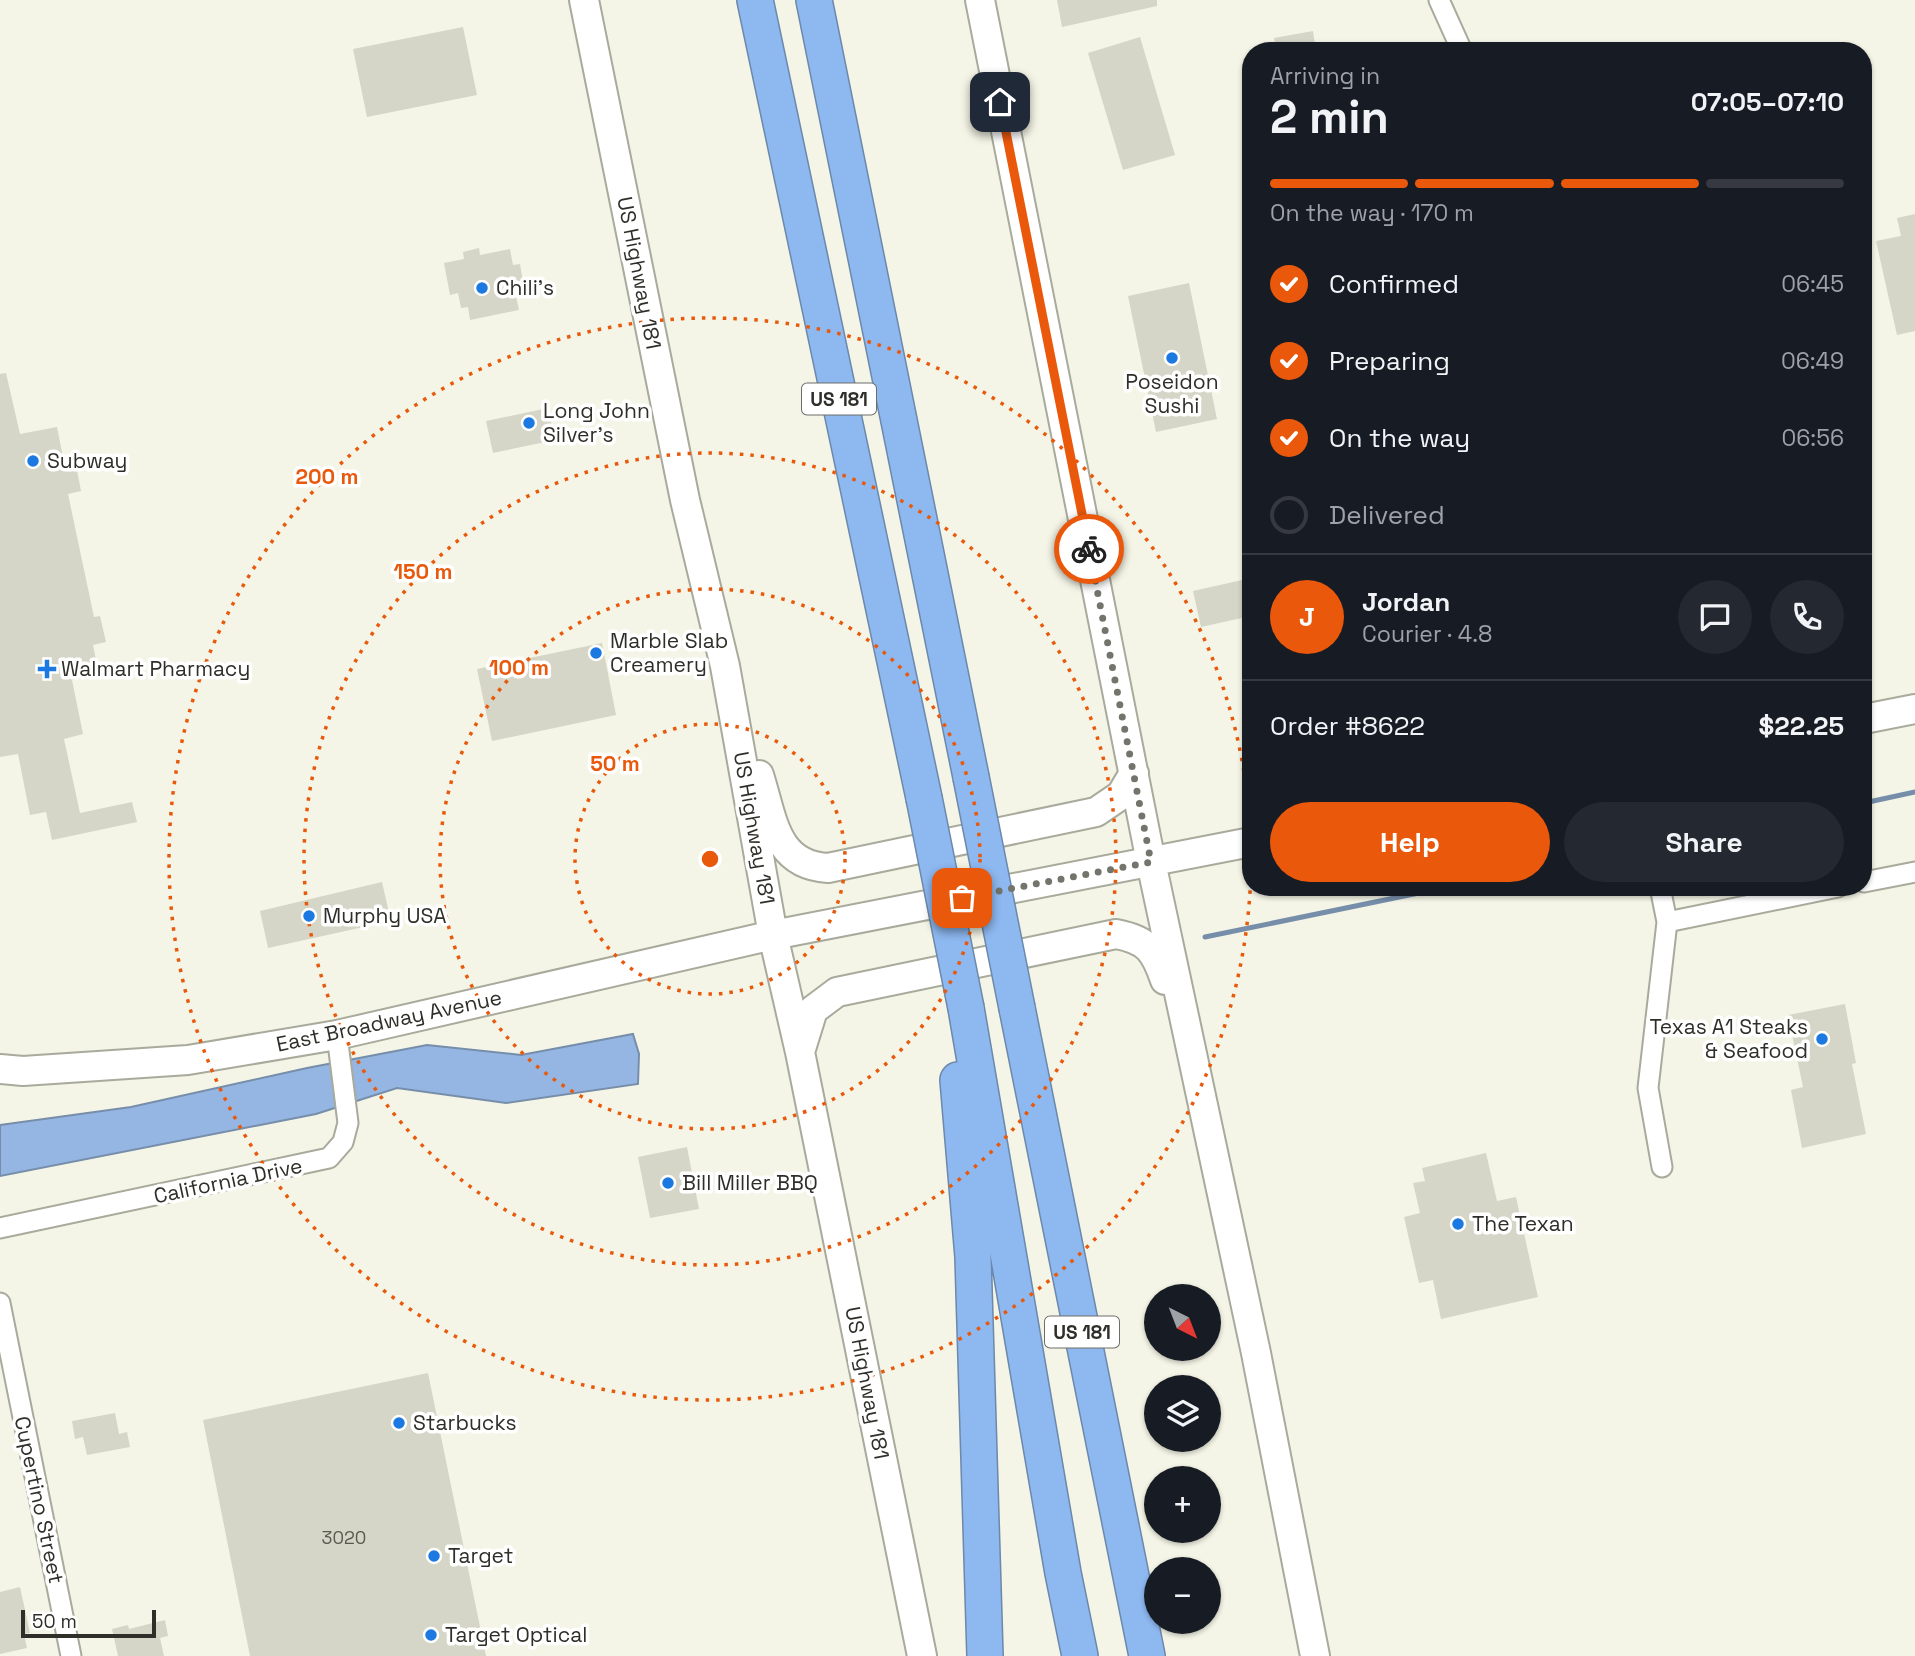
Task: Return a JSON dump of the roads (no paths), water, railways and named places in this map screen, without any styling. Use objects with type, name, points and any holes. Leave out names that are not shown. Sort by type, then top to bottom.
[{"type":"highway","name":"US 181","points":[[755,0],[924,798],[967,1017],[1080,1656]]},
{"type":"highway","name":"US 181","points":[[814,0],[1147,1656]]},
{"type":"highway","points":[[967,1017],[957,1086],[973,1256],[985,1656]]},
{"type":"highway","points":[[1114,1493],[1141,1536],[1146,1557]]},
{"type":"highway","points":[[1162,1634],[1167,1656]]},
{"type":"main road","name":"US Highway 181","points":[[584,0],[685,500],[724,666],[773,935],[800,1052],[922,1656]]},
{"type":"main road","points":[[980,0],[1151,862],[1256,1353],[1315,1656]]},
{"type":"main road","points":[[724,666],[777,831],[789,856],[811,867],[828,868],[1096,812],[1121,795],[1134,773]]},
{"type":"main road","points":[[1872,717],[1915,709]]},
{"type":"main road","name":"East Broadway Avenue","points":[[0,1069],[23,1071],[339,1047],[773,935],[1242,844]]},
{"type":"main road","points":[[800,1052],[813,1010],[837,992],[1116,934],[1143,943],[1156,954],[1196,1072]]},
{"type":"street","points":[[1439,0],[1458,42]]},
{"type":"street","points":[[1872,880],[1915,872]]},
{"type":"street","points":[[1662,896],[1667,922],[1648,1088],[1662,1167]]},
{"type":"street","points":[[1667,922],[1794,896]]},
{"type":"street","name":"California Drive","points":[[0,1228],[330,1158],[343,1142],[348,1123],[339,1047]]},
{"type":"street","name":"Cupertino Street","points":[[0,1303],[7,1374],[71,1656]]},
{"type":"water","points":[[633,1034],[639,1054],[638,1084],[506,1103],[397,1088],[316,1114],[0,1176],[0,1125],[131,1107],[427,1045],[521,1055]]},
{"type":"waterway","points":[[1872,801],[1915,792]]},
{"type":"waterway","points":[[1205,937],[1404,896]]},
{"type":"place","name":"Chili's","points":[[482,288]]},
{"type":"place","name":"Poseidon Sushi","points":[[1172,358]]},
{"type":"place","name":"Long John Silver's","points":[[529,423]]},
{"type":"place","name":"Subway","points":[[33,461]]},
{"type":"place","name":"Marble Slab Creamery","points":[[596,653]]},
{"type":"place","name":"Walmart Pharmacy","points":[[47,669]]},
{"type":"place","name":"Murphy USA","points":[[309,916]]},
{"type":"place","name":"Texas A1 Steaks & Seafood","points":[[1822,1039]]},
{"type":"place","name":"Bill Miller BBQ","points":[[668,1183]]},
{"type":"place","name":"The Texan","points":[[1458,1224]]},
{"type":"place","name":"Starbucks","points":[[399,1423]]},
{"type":"place","name":"Target","points":[[434,1556]]},
{"type":"place","name":"Target Optical","points":[[431,1635]]}]
